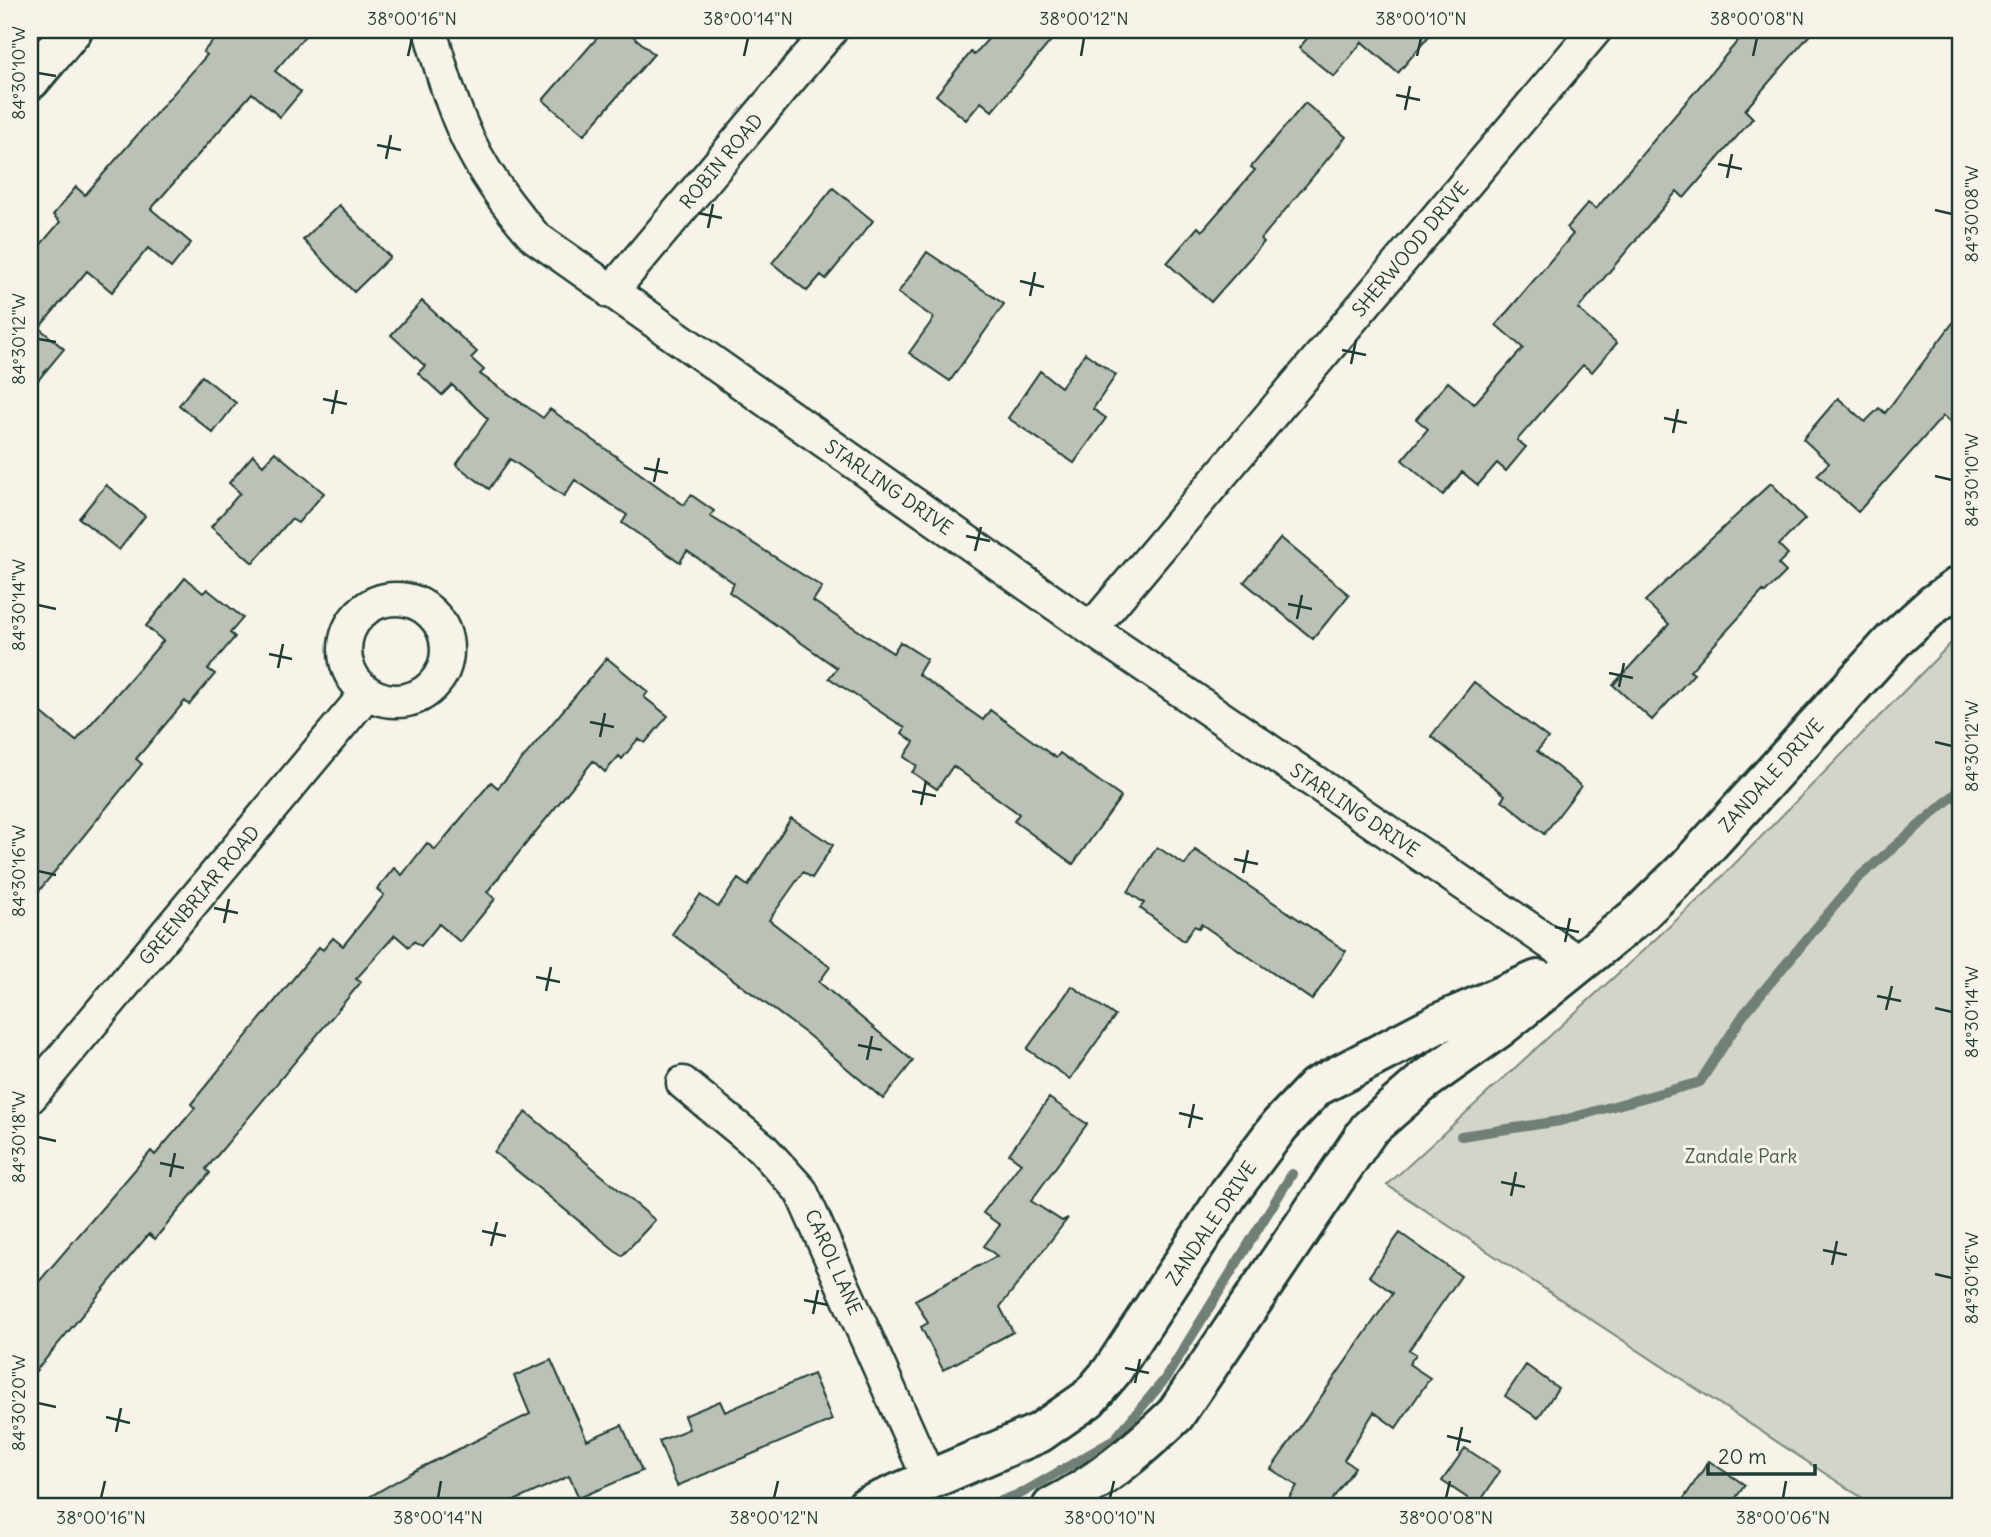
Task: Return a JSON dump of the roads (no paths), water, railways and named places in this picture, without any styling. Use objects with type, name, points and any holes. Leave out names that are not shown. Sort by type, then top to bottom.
[{"type":"street","points":[[30,80],[72,30]]},
{"type":"street","name":"STARLING DRIVE","points":[[430,30],[463,134],[505,203],[535,237],[1091,629],[1578,962]]},
{"type":"street","name":"ROBIN ROAD","points":[[611,292],[831,30]]},
{"type":"street","name":"SHERWOOD DRIVE","points":[[1091,629],[1595,30]]},
{"type":"street","name":"ZANDALE DRIVE","points":[[1052,1507],[1092,1485],[1139,1449],[1175,1415],[1369,1129],[1424,1081],[1499,1028],[1639,915],[1688,867],[1893,641],[1961,585]]},
{"type":"street","name":"GREENBRIAR ROAD","points":[[30,1097],[367,693]]},
{"type":"street","name":"ZANDALE DRIVE","points":[[866,1507],[1039,1433],[1088,1399],[1112,1371],[1229,1193],[1280,1125],[1316,1087],[1437,1024],[1578,962]]},
{"type":"street","name":"CAROL LANE","points":[[683,1083],[762,1148],[801,1191],[930,1481]]},
{"type":"waterway","points":[[1461,1136],[1560,1121],[1700,1082],[1744,1014],[1857,879],[1961,789]]},
{"type":"waterway","points":[[986,1507],[1022,1493],[1114,1440],[1165,1379],[1292,1174]]},
{"type":"park label","name":"Zandale Park","points":[[1741,1156]]}]
